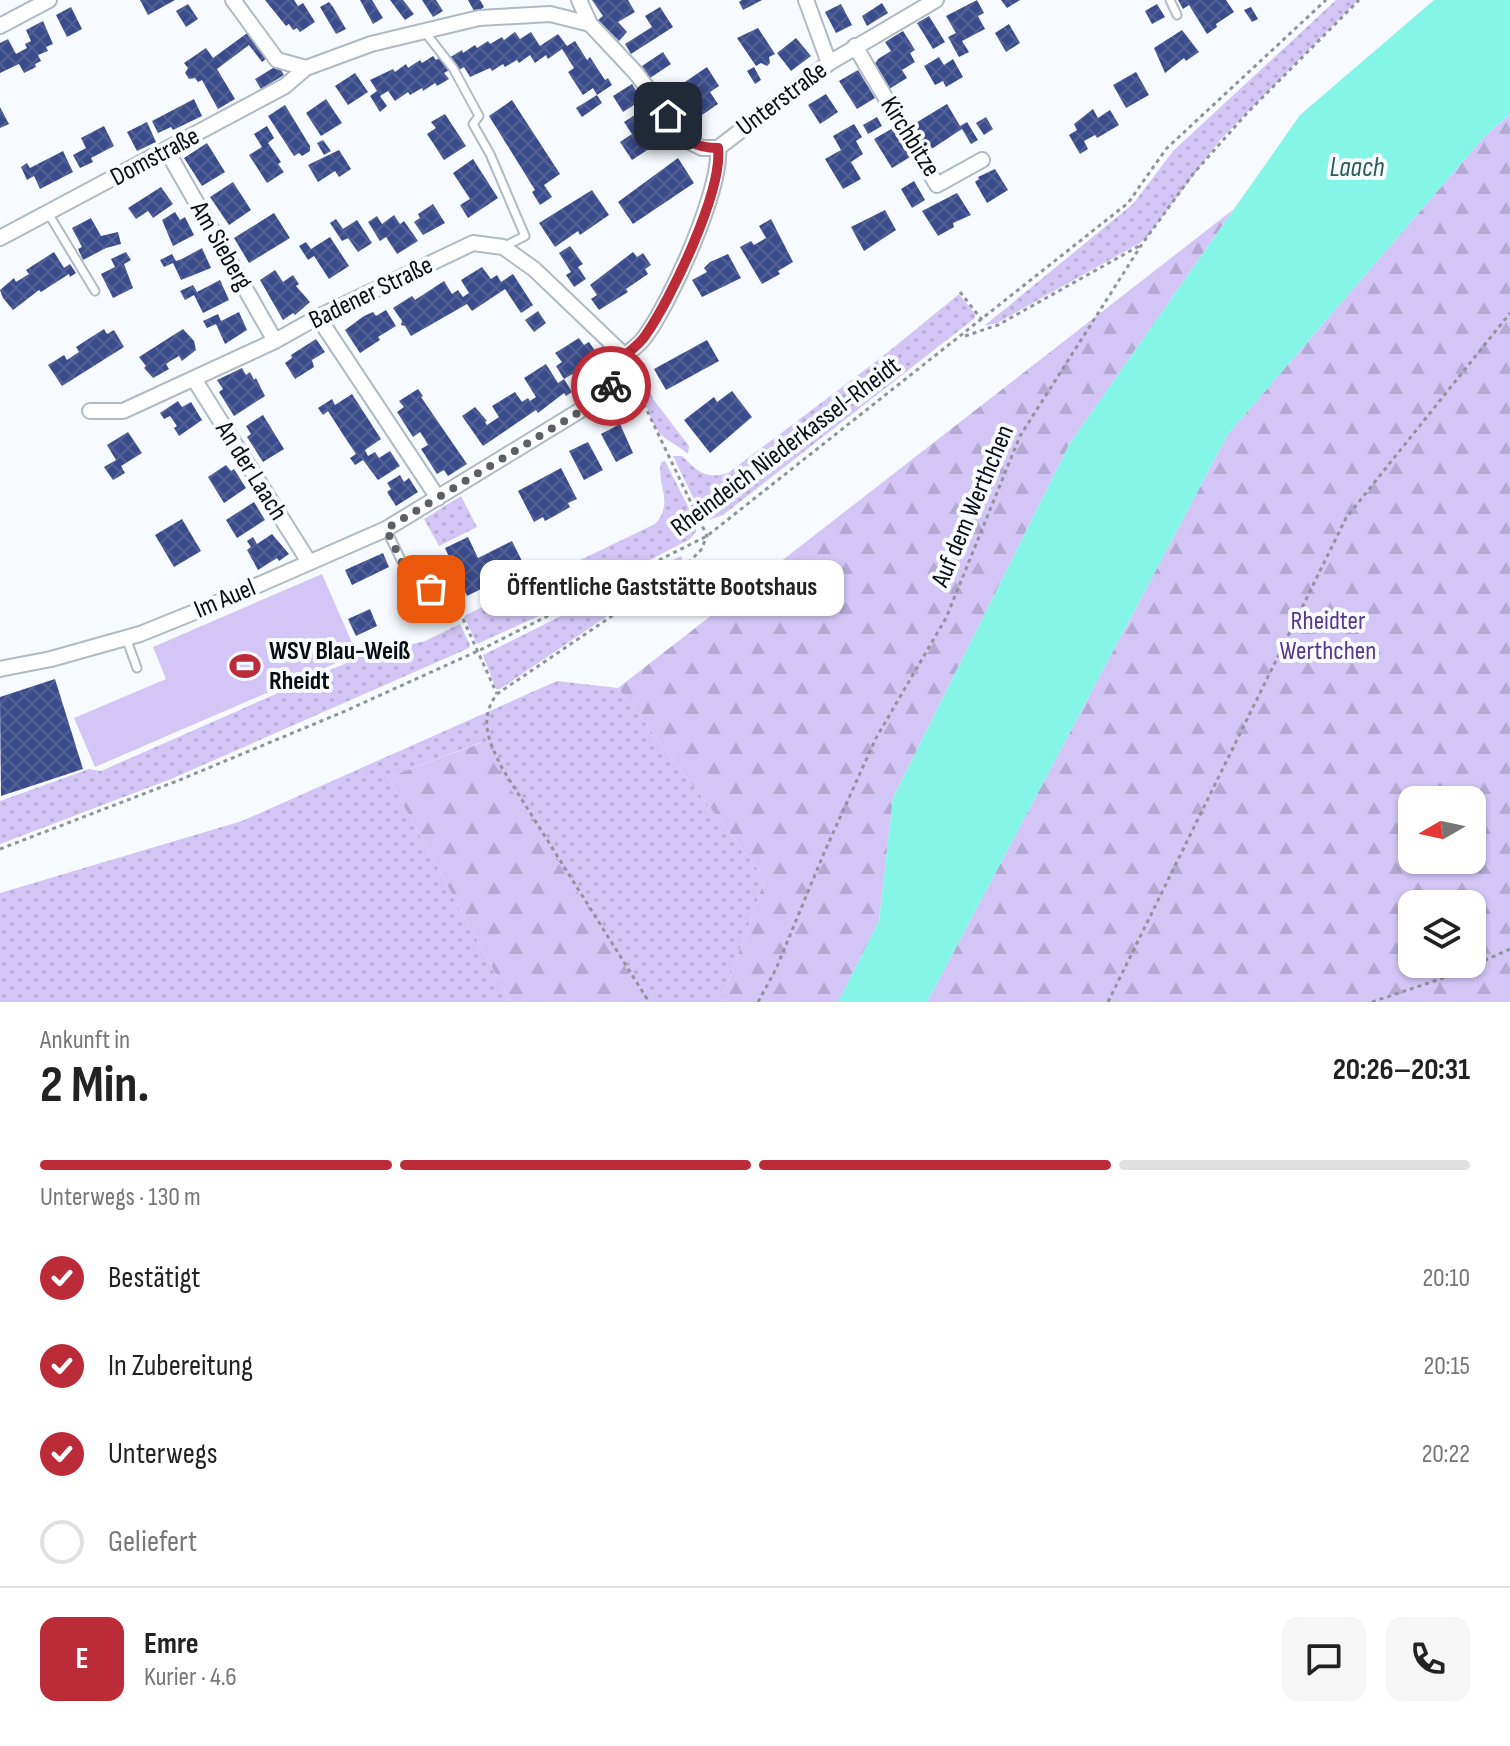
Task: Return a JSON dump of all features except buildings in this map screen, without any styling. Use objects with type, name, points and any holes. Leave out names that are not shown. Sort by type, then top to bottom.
[{"type":"street","points":[[0,26],[49,0]]},
{"type":"street","points":[[233,0],[277,60],[306,68],[371,44],[479,18],[550,14],[590,24]]},
{"type":"street","points":[[579,0],[590,24]]},
{"type":"street","points":[[806,0],[829,63]]},
{"type":"street","name":"Unterstraße","points":[[590,24],[635,72],[688,141],[702,148],[718,148],[829,63],[936,0]]},
{"type":"street","name":"Kirchbitze","points":[[855,46],[937,185],[982,160]]},
{"type":"street","name":"Domstraße","points":[[0,238],[285,86],[306,68]]},
{"type":"street","name":"Im Auel","points":[[0,669],[51,659],[126,638],[217,603],[386,529],[607,394],[625,356],[644,339],[699,232],[717,178],[720,163],[718,148]]},
{"type":"street","name":"Am Sieberg","points":[[167,151],[275,341]]},
{"type":"street","name":"Badener Straße","points":[[90,411],[123,411],[275,341],[318,317],[473,243],[503,247]]},
{"type":"street","points":[[503,247],[534,269],[625,356]]},
{"type":"street","points":[[318,317],[438,498]]},
{"type":"street","name":"An der Laach","points":[[194,379],[309,562]]},
{"type":"lane","points":[[1170,0],[1177,15]]},
{"type":"lane","points":[[424,31],[453,68],[479,116],[473,124],[490,154],[525,236],[503,247]]},
{"type":"lane","points":[[48,213],[95,291]]},
{"type":"lane","points":[[386,529],[402,562],[423,570],[431,589]]},
{"type":"lane","points":[[126,638],[137,668]]},
{"type":"path","points":[[960,337],[1128,203],[1166,149],[1326,0]]},
{"type":"path","name":"Auf dem Werthchen","points":[[758,1002],[776,969],[876,738],[946,618],[1020,436],[1142,244],[1202,163],[1359,0]]},
{"type":"path","name":"Rheindeich Niederkassel-Rheidt","points":[[0,849],[288,735],[477,651],[707,536],[960,337],[998,325],[1142,244]]},
{"type":"path","points":[[960,292],[982,320]]},
{"type":"path","points":[[1108,1002],[1346,518],[1510,313]]},
{"type":"path","points":[[625,356],[632,381],[707,536],[701,550],[684,567],[497,694],[488,707],[485,724],[502,768],[649,1002]]},
{"type":"path","points":[[431,589],[449,588],[497,694]]},
{"type":"path","points":[[1372,1002],[1452,975],[1510,949]]},
{"type":"green space","points":[[1336,0],[1358,0],[1220,140],[1147,237],[997,323],[984,326],[1133,204],[1173,151]]},
{"type":"green space","name":"Rheidter Werthchen","points":[[1510,114],[1510,1002],[927,1002],[1228,434],[1484,137]]},
{"type":"green space","points":[[1234,209],[1070,443],[893,798],[879,921],[838,1002],[721,1002],[765,879],[618,688]]},
{"type":"green space","points":[[959,294],[975,318],[723,515],[709,520],[703,518],[673,456],[682,456],[697,470],[708,475],[728,473],[882,357]]},
{"type":"green space","points":[[644,378],[653,399],[689,446],[688,454],[655,427],[646,403]]},
{"type":"green space","points":[[665,461],[697,524],[696,532],[690,539],[576,599],[477,644],[464,617],[466,615],[655,524],[664,509],[660,470],[661,462]]},
{"type":"green space","points":[[461,496],[477,527],[439,546],[424,519]]},
{"type":"green space","points":[[681,556],[683,561],[675,570],[496,689],[483,655]]},
{"type":"green space","name":"WSV Blau-Weiß Rheidt","points":[[322,574],[357,654],[95,767],[74,718],[166,679],[153,647]]},
{"type":"green space","points":[[460,624],[469,648],[171,779],[0,844],[0,801],[89,769],[101,771],[362,656],[425,641]]},
{"type":"green space","points":[[557,681],[618,688],[765,879],[721,1002],[648,1002],[480,743],[388,777],[511,1002],[0,1002],[0,893],[242,821]]},
{"type":"green space","points":[[481,743],[648,1002],[511,1002],[388,777]]},
{"type":"water","name":"Laach","points":[[1434,0],[1510,0],[1510,114],[1484,137],[1228,434],[927,1002],[838,1002],[879,921],[893,798],[1070,443],[1300,115]]},
{"type":"way so far","points":[[431,589],[423,570],[402,562],[386,529],[599,400],[611,386]]},
{"type":"place","name":"Öffentliche Gaststätte Bootshaus","points":[[431,589]]},
{"type":"place","name":"WSV Blau-Weiß Rheidt","points":[[245,666]]},
{"type":"route","points":[[611,386],[625,356],[644,339],[665,302],[699,232],[717,178],[720,163],[718,148],[702,148],[688,141],[668,116]]}]
